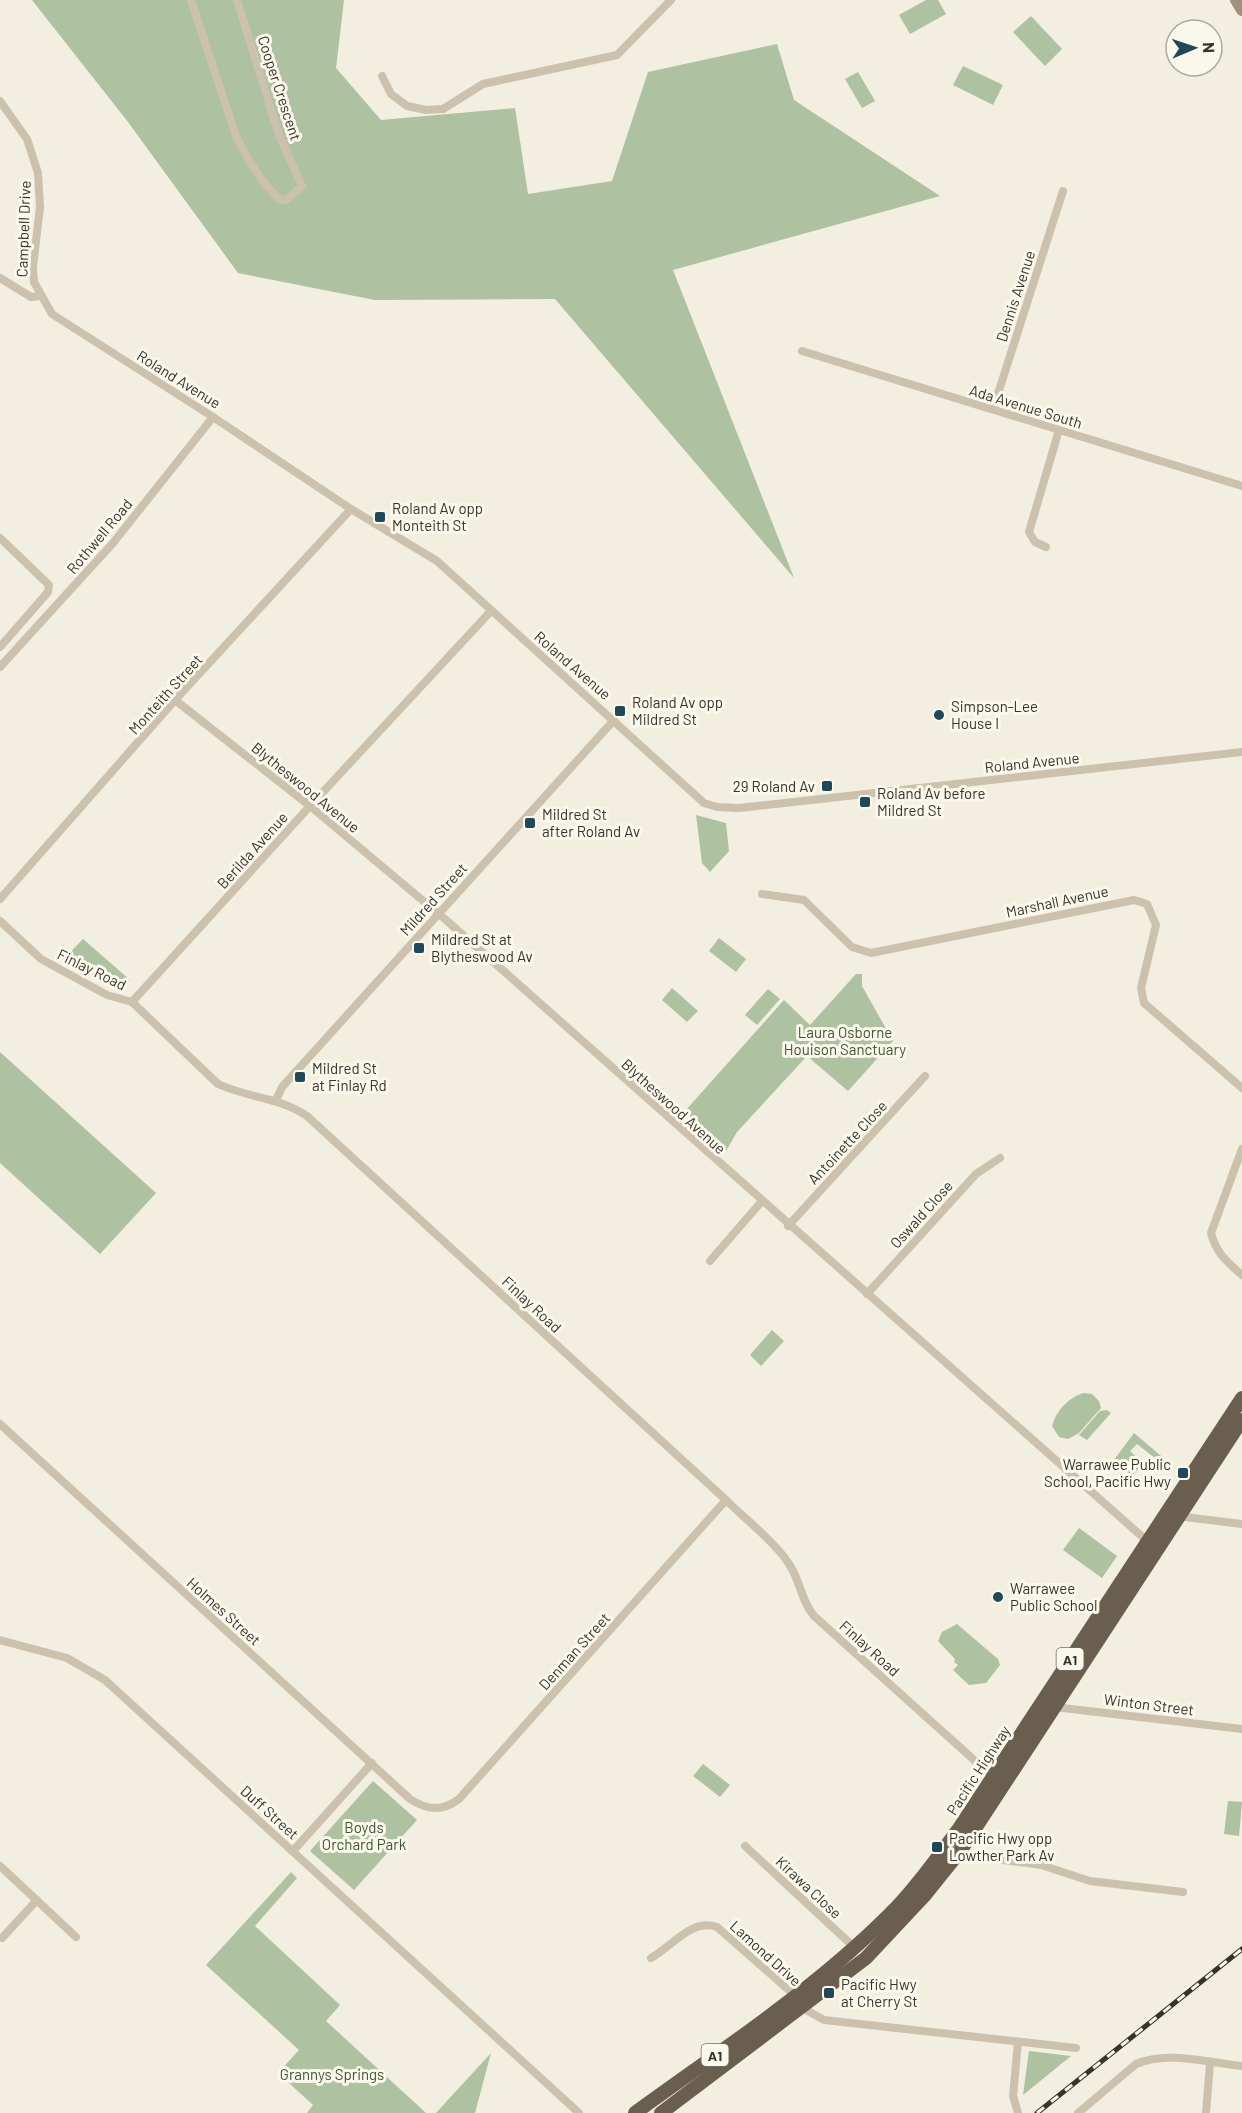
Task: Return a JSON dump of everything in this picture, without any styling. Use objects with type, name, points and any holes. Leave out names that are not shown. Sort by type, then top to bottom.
[{"type":"highway","name":"Pacific Highway","points":[[635,2113],[866,1958],[924,1896],[961,1850],[1054,1707],[1242,1398]]},
{"type":"highway","name":"Pacific Highway","points":[[661,2113],[800,2002],[919,1883],[993,1777],[1147,1541],[1172,1514],[1242,1420]]},
{"type":"main road","points":[[1236,0],[1242,10]]},
{"type":"street","name":"Cooper Crescent","points":[[191,0],[236,136],[246,157],[267,188],[280,200],[286,200],[302,186],[279,135],[237,0]]},
{"type":"street","points":[[382,76],[391,94],[407,106],[426,110],[443,109],[483,84],[617,55],[671,0]]},
{"type":"street","name":"Campbell Drive","points":[[0,101],[27,139],[38,173],[40,207],[33,267],[34,282],[40,296]]},
{"type":"street","name":"Dennis Avenue","points":[[993,409],[1063,191]]},
{"type":"street","name":"Roland Avenue","points":[[0,278],[31,297],[40,296],[52,314],[351,509],[437,561],[698,799],[710,806],[728,808],[1242,752]]},
{"type":"street","name":"Ada Avenue South","points":[[802,351],[1242,486]]},
{"type":"street","name":"Rothwell Road","points":[[0,667],[113,543],[213,417]]},
{"type":"street","points":[[1046,547],[1031,538],[1030,529],[1059,430]]},
{"type":"street","name":"Monteith Street","points":[[0,898],[175,700],[351,509]]},
{"type":"street","points":[[0,538],[49,585],[48,592],[0,647]]},
{"type":"street","name":"Berilda Avenue","points":[[132,1002],[491,611]]},
{"type":"street","name":"Blytheswood Avenue","points":[[175,700],[310,806],[438,914],[788,1226],[1147,1541]]},
{"type":"street","name":"Mildred Street","points":[[276,1100],[282,1087],[614,720]]},
{"type":"street","name":"Marshall Avenue","points":[[762,894],[804,900],[852,947],[871,953],[1134,900],[1147,904],[1156,925],[1141,988],[1144,1003],[1242,1088]]},
{"type":"street","name":"Finlay Road","points":[[0,921],[40,959],[107,995],[132,1002],[218,1084],[234,1092],[276,1100],[307,1116],[726,1500],[784,1557],[792,1569],[807,1607],[814,1616],[993,1777]]},
{"type":"street","name":"Antoinette Close","points":[[788,1226],[925,1076]]},
{"type":"street","points":[[1242,1149],[1211,1233],[1214,1247],[1242,1275]]},
{"type":"street","name":"Oswald Close","points":[[867,1294],[976,1174],[1000,1158]]},
{"type":"street","points":[[710,1261],[761,1202]]},
{"type":"street","name":"Holmes Street","points":[[0,1424],[410,1799],[435,1809]]},
{"type":"street","name":"Denman Street","points":[[435,1809],[444,1808],[459,1799],[726,1500]]},
{"type":"street","points":[[1172,1514],[1242,1524]]},
{"type":"street","name":"Duff Street","points":[[0,1640],[67,1658],[105,1680],[579,2113]]},
{"type":"street","name":"Winton Street","points":[[1054,1707],[1242,1729]]},
{"type":"street","points":[[293,1851],[372,1763]]},
{"type":"street","name":"Kirawa Close","points":[[745,1846],[855,1948]]},
{"type":"street","points":[[961,1850],[968,1855],[1041,1864],[1090,1881],[1183,1892]]},
{"type":"street","points":[[0,1866],[76,1937]]},
{"type":"street","points":[[2,1938],[37,1900]]},
{"type":"street","name":"Lamond Drive","points":[[651,1958],[668,1948],[687,1931],[695,1927],[710,1925],[717,1928],[800,2002]]},
{"type":"street","points":[[800,2002],[824,2020],[1076,2048]]},
{"type":"street","points":[[1018,2042],[1013,2096],[1018,2113]]},
{"type":"street","points":[[1078,2113],[1136,2064],[1147,2059],[1155,2057],[1242,2066]]},
{"type":"street","points":[[1206,2113],[1210,2063]]},
{"type":"green space","points":[[32,0],[344,0],[336,68],[381,120],[515,108],[528,194],[612,181],[648,72],[777,44],[794,100],[940,196],[673,270],[794,578],[555,299],[375,300],[238,273],[128,122]]},
{"type":"green space","points":[[926,0],[938,0],[946,14],[910,34],[899,15]]},
{"type":"green space","points":[[1031,16],[1062,49],[1045,66],[1013,32]]},
{"type":"green space","points":[[963,66],[1003,85],[993,105],[953,85]]},
{"type":"green space","points":[[858,72],[875,101],[862,108],[845,79]]},
{"type":"green space","points":[[696,815],[726,823],[729,851],[710,872],[702,863]]},
{"type":"green space","points":[[719,938],[746,959],[736,972],[709,951]]},
{"type":"green space","points":[[83,939],[130,980],[123,990],[63,960]]},
{"type":"green space","name":"Laura Osborne Houison Sanctuary","points":[[856,974],[862,974],[862,986],[893,1041],[848,1091],[807,1056],[737,1132],[726,1151],[685,1111],[784,1000],[810,1025]]},
{"type":"green space","points":[[672,988],[698,1011],[687,1022],[662,1000]]},
{"type":"green space","points":[[768,989],[780,999],[757,1025],[745,1015]]},
{"type":"green space","points":[[0,1052],[156,1193],[100,1254],[0,1163]]},
{"type":"green space","points":[[772,1330],[784,1341],[761,1366],[750,1355]]},
{"type":"green space","points":[[1083,1393],[1092,1394],[1099,1401],[1101,1408],[1079,1433],[1068,1439],[1059,1437],[1052,1426],[1056,1415],[1068,1402]]},
{"type":"green space","points":[[1107,1410],[1111,1413],[1087,1440],[1079,1435],[1100,1411]]},
{"type":"green space","points":[[1134,1433],[1167,1461],[1164,1465],[1137,1444],[1130,1451],[1146,1466],[1142,1472],[1138,1469],[1132,1476],[1125,1470],[1122,1473],[1111,1464]]},
{"type":"green space","points":[[1079,1528],[1117,1556],[1102,1578],[1063,1550]]},
{"type":"green space","points":[[957,1624],[998,1659],[1000,1665],[986,1683],[969,1685],[953,1670],[958,1665],[954,1662],[955,1659],[938,1641],[942,1632]]},
{"type":"green space","points":[[703,1764],[730,1785],[720,1797],[693,1776]]},
{"type":"green space","name":"Boyds Orchard Park","points":[[373,1781],[417,1820],[354,1890],[310,1851]]},
{"type":"green space","points":[[1228,1801],[1242,1802],[1239,1836],[1224,1834]]},
{"type":"green space","name":"Grannys Springs","points":[[291,1872],[297,1878],[255,1926],[340,2005],[326,2021],[426,2113],[307,2113],[313,2105],[278,2073],[299,2050],[206,1965]]},
{"type":"green space","points":[[1029,2051],[1071,2056],[1023,2095]]},
{"type":"green space","points":[[491,2053],[475,2113],[436,2113]]},
{"type":"railway","points":[[1037,2113],[1242,1949]]},
{"type":"place","name":"Roland Av opp Monteith St","points":[[380,517]]},
{"type":"place","name":"Roland Av opp Mildred St","points":[[620,711]]},
{"type":"place","name":"Simpson-Lee House I","points":[[939,715]]},
{"type":"place","name":"29 Roland Av","points":[[827,786]]},
{"type":"place","name":"Roland Av before Mildred St","points":[[865,802]]},
{"type":"place","name":"Mildred St after Roland Av","points":[[530,823]]},
{"type":"place","name":"Mildred St at Blytheswood Av","points":[[419,948]]},
{"type":"place","name":"Mildred St at Finlay Rd","points":[[300,1077]]},
{"type":"place","name":"Warrawee Public School, Pacific Hwy","points":[[1183,1473]]},
{"type":"place","name":"Warrawee Public School","points":[[998,1597]]},
{"type":"place","name":"Pacific Hwy opp Lowther Park Av","points":[[937,1847]]},
{"type":"place","name":"Pacific Hwy at Cherry St","points":[[829,1993]]}]
